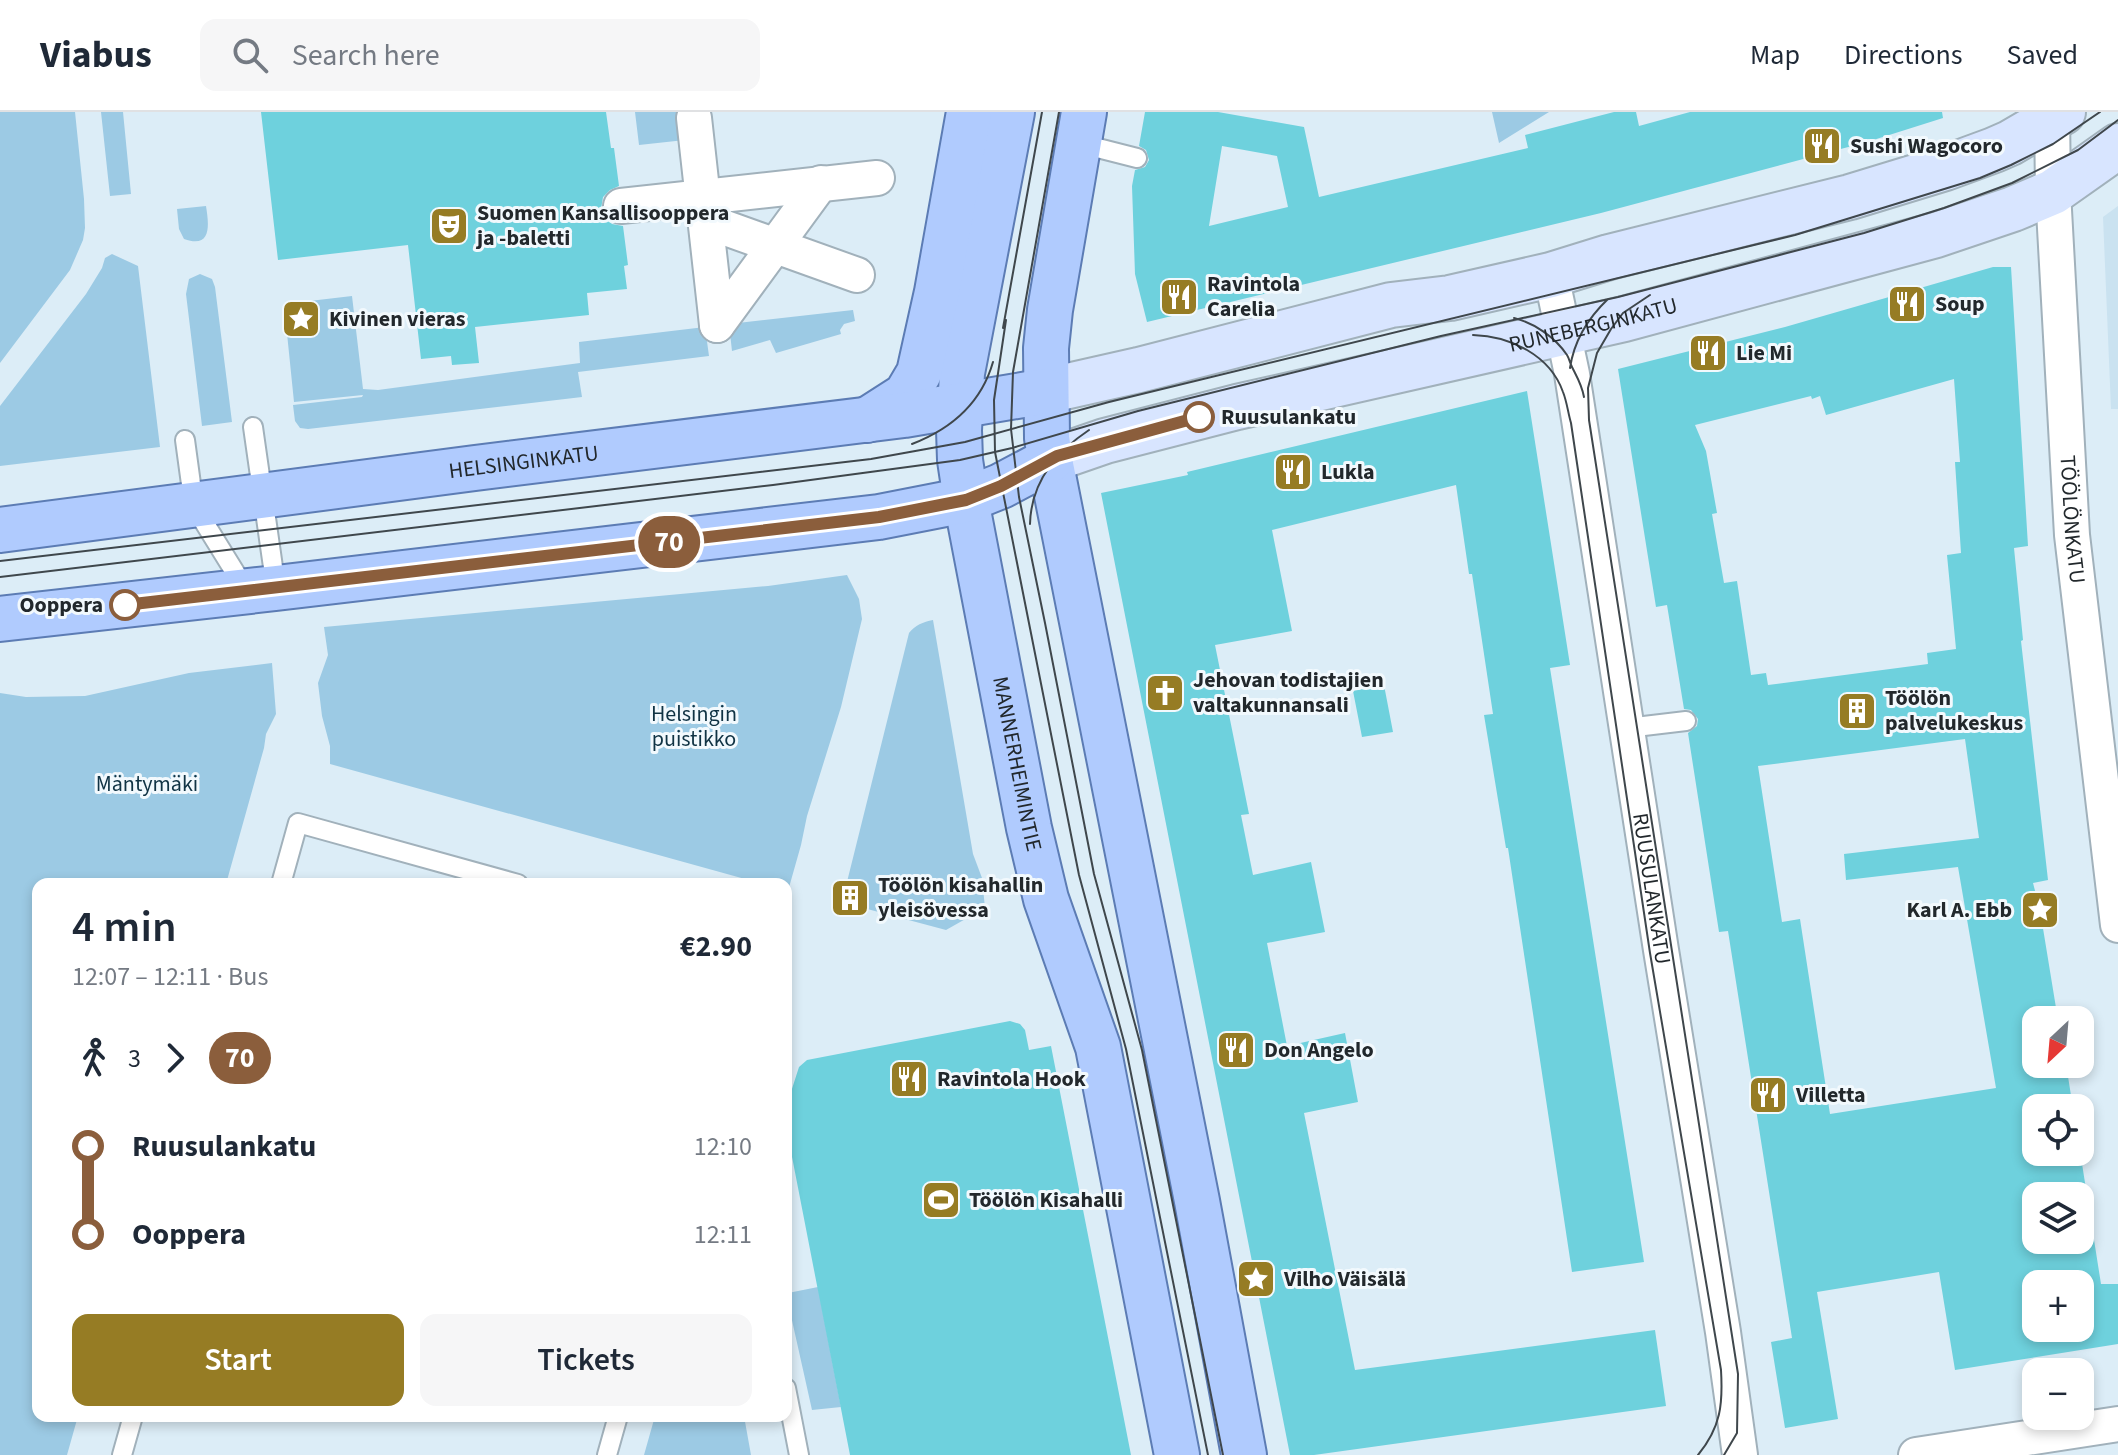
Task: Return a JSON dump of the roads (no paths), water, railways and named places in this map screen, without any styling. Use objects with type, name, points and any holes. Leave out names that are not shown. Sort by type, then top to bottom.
[{"type":"main road","points":[[866,420],[906,395],[919,373],[937,292],[969,112]]},
{"type":"main road","name":"MANNERHEIMINTIE","points":[[1012,112],[962,373],[960,460],[1026,815],[1046,899],[1098,1047],[1177,1455]]},
{"type":"main road","points":[[1046,391],[1391,305],[1450,298],[1551,275],[1609,257],[1877,189],[1994,150],[2056,114]]},
{"type":"main road","points":[[1081,128],[1046,348],[1050,460],[1197,1201],[1244,1455]]},
{"type":"main road","name":"RUNEBERGINKATU","points":[[1050,460],[1105,441],[1279,397],[1624,319],[1936,235],[2053,192],[2118,146]]},
{"type":"main road","name":"HELSINGINKATU","points":[[0,530],[866,420],[1046,391]]},
{"type":"main road","points":[[0,619],[879,517],[966,500],[1001,486],[1050,460]]},
{"type":"street","name":"TÖÖLÖNKATU","points":[[2056,114],[2053,192],[2072,535],[2118,925]]},
{"type":"street","points":[[694,118],[717,325],[821,183]]},
{"type":"street","points":[[621,206],[704,209],[821,183],[877,178]]},
{"type":"street","points":[[704,209],[775,246],[857,275]]},
{"type":"street","name":"RUUSULANKATU","points":[[1551,275],[1565,332],[1740,1455]]},
{"type":"street","points":[[1916,1455],[2118,1424]]},
{"type":"lane","points":[[1081,128],[1137,158]]},
{"type":"lane","points":[[253,427],[262,496],[262,590]]},
{"type":"lane","points":[[185,440],[194,506],[262,590]]},
{"type":"lane","points":[[1627,728],[1686,721]]},
{"type":"lane","points":[[283,878],[298,823],[496,878]]},
{"type":"lane","points":[[792,1419],[799,1455]]},
{"type":"lane","points":[[122,1455],[131,1422]]},
{"type":"lane","points":[[607,1455],[616,1422]]},
{"type":"tram line","points":[[1003,328],[1042,112]]},
{"type":"tram line","points":[[1059,112],[1013,372],[1011,429],[1019,497],[1094,874],[1142,1050],[1223,1455]]},
{"type":"tram line","points":[[0,561],[871,459],[965,442],[1109,402],[1795,235],[1980,178],[2053,144],[2100,112]]},
{"type":"tram line","points":[[0,577],[960,460],[1138,411],[1441,336],[1618,297],[1864,233],[2012,183],[2078,150],[2118,120]]},
{"type":"tram line","points":[[1650,295],[1623,313],[1597,353],[1588,388],[1589,420],[1738,1374],[1737,1433],[1724,1455]]},
{"type":"tram line","points":[[1570,368],[1583,330],[1608,299]]},
{"type":"tram line","points":[[1514,318],[1544,332],[1562,348],[1584,397]]},
{"type":"tram line","points":[[1006,320],[994,400],[995,452],[1079,875],[1126,1049],[1208,1455]]},
{"type":"tram line","points":[[1473,335],[1501,339],[1539,358],[1557,379],[1571,423],[1650,953],[1721,1370],[1719,1415],[1712,1435],[1698,1455]]},
{"type":"tram line","points":[[912,444],[939,431],[963,413],[981,390],[993,362]]},
{"type":"tram line","points":[[1030,524],[1031,509],[1040,482],[1066,448],[1089,430]]},
{"type":"place","name":"Sushi Wagocoro","points":[[1822,146]]},
{"type":"place","name":"Suomen Kansallisooppera ja -baletti","points":[[449,226]]},
{"type":"place","name":"Ravintola Carelia","points":[[1179,297]]},
{"type":"place","name":"Soup","points":[[1907,304]]},
{"type":"place","name":"Kivinen vieras","points":[[301,319]]},
{"type":"place","name":"Lie Mi","points":[[1708,353]]},
{"type":"place","name":"Ruusulankatu","points":[[1199,417]]},
{"type":"place","name":"Lukla","points":[[1293,472]]},
{"type":"place","name":"Ooppera","points":[[125,605]]},
{"type":"place","name":"Jehovan todistajien valtakunnansali","points":[[1165,693]]},
{"type":"place","name":"Töölön palvelukeskus","points":[[1857,711]]},
{"type":"place","name":"Töölön kisahallin yleisövessa","points":[[850,898]]},
{"type":"place","name":"Karl A. Ebb","points":[[2040,910]]},
{"type":"place","name":"Don Angelo","points":[[1236,1050]]},
{"type":"place","name":"Ravintola Hook","points":[[909,1079]]},
{"type":"place","name":"Villetta","points":[[1768,1095]]},
{"type":"place","name":"Töölön Kisahalli","points":[[941,1200]]},
{"type":"place","name":"Vilho Väisälä","points":[[1256,1279]]},
{"type":"park label","name":"Helsingin puistikko","points":[[694,726]]},
{"type":"park label","name":"Mäntymäki","points":[[147,784]]}]
